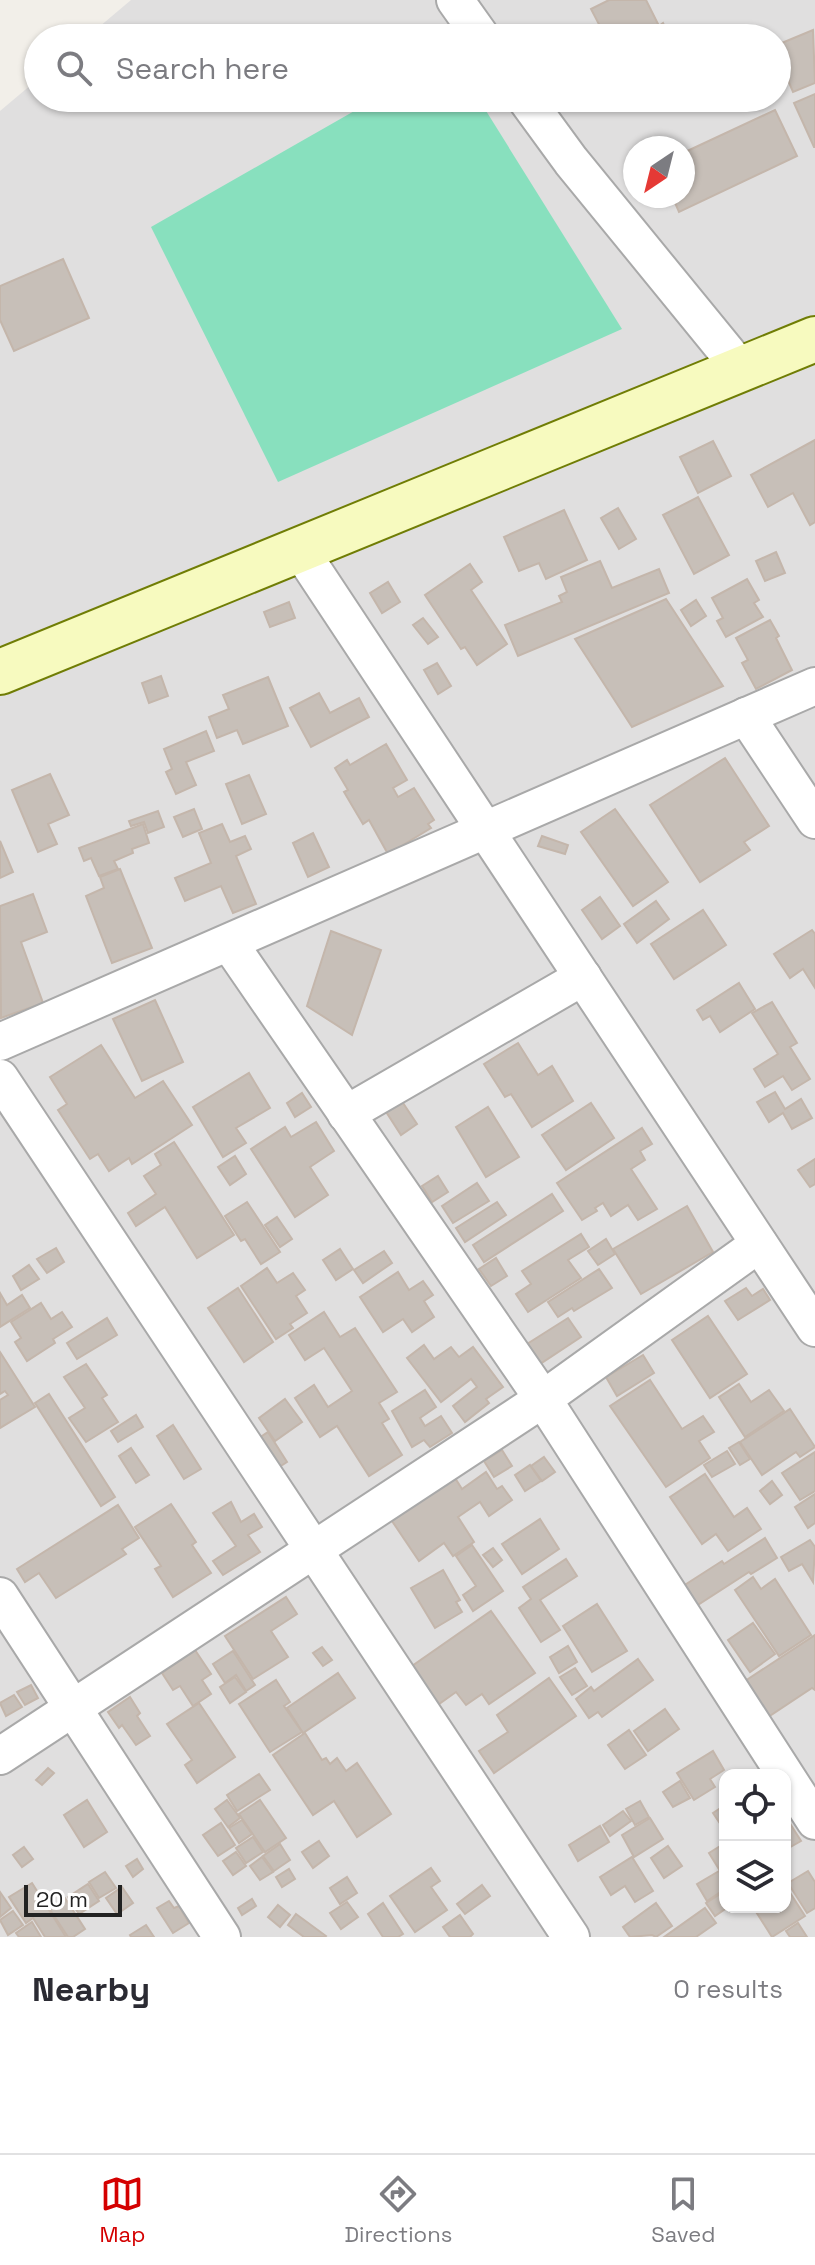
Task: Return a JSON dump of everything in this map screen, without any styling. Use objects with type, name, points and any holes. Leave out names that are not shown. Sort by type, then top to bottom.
[{"type":"street","points":[[455,0],[472,24]]},
{"type":"street","points":[[535,112],[571,161],[740,368]]},
{"type":"street","points":[[0,672],[815,339]]},
{"type":"street","points":[[300,550],[815,1328]]},
{"type":"street","points":[[0,1042],[815,686]]},
{"type":"street","points":[[746,716],[815,820]]},
{"type":"street","points":[[229,943],[543,1399],[815,1821]]},
{"type":"street","points":[[346,1114],[583,977]]},
{"type":"street","points":[[0,1078],[571,1937]]},
{"type":"street","points":[[0,1756],[543,1399],[759,1244]]},
{"type":"street","points":[[0,1596],[222,1937]]},
{"type":"shaded area","points":[[131,0],[815,0],[815,1937],[0,1937],[0,111],[24,91],[24,112],[791,112],[791,24],[103,24]]},
{"type":"green space","points":[[352,112],[487,112],[622,329],[278,482],[151,227]]},
{"type":"building","points":[[609,0],[646,0],[658,24],[599,24],[591,9]]},
{"type":"building","points":[[813,30],[815,83],[793,92],[791,87],[791,39]]},
{"type":"building","points":[[815,94],[815,147],[814,147],[794,103]]},
{"type":"building","points":[[776,112],[797,156],[695,204],[695,147]]},
{"type":"building","points":[[63,259],[89,318],[14,351],[0,320],[0,286]]},
{"type":"building","points":[[815,440],[815,522],[810,525],[793,493],[768,507],[751,475]]},
{"type":"building","points":[[713,441],[731,476],[698,493],[680,457]]},
{"type":"building","points":[[698,497],[729,555],[694,574],[663,515]]},
{"type":"building","points":[[618,508],[636,539],[619,549],[601,518]]},
{"type":"building","points":[[564,510],[587,560],[546,579],[539,563],[519,571],[504,537]]},
{"type":"building","points":[[776,552],[785,573],[765,581],[756,561]]},
{"type":"building","points":[[600,561],[612,588],[659,569],[669,593],[518,656],[505,625],[562,602],[559,596],[567,592],[561,577]]},
{"type":"building","points":[[470,564],[482,582],[471,590],[507,644],[477,665],[465,647],[461,649],[425,595]]},
{"type":"building","points":[[747,579],[759,600],[754,603],[763,617],[726,637],[717,621],[723,618],[712,598]]},
{"type":"building","points":[[388,582],[400,602],[382,613],[370,593]]},
{"type":"building","points":[[666,599],[723,686],[632,727],[575,639]]},
{"type":"building","points":[[696,600],[706,616],[691,626],[681,610]]},
{"type":"building","points":[[289,602],[295,618],[270,627],[264,612]]},
{"type":"building","points":[[423,618],[438,637],[428,644],[413,625]]},
{"type":"building","points":[[770,620],[792,670],[756,689],[742,663],[748,660],[736,638]]},
{"type":"building","points":[[437,663],[451,686],[438,694],[424,670]]},
{"type":"building","points":[[161,676],[168,696],[149,703],[142,683]]},
{"type":"building","points":[[268,677],[288,726],[243,744],[237,730],[217,738],[209,717],[229,709],[223,695]]},
{"type":"building","points":[[319,693],[330,713],[359,698],[369,717],[311,747],[290,708]]},
{"type":"building","points":[[206,731],[214,751],[186,762],[196,785],[176,794],[166,772],[172,769],[164,749]]},
{"type":"building","points":[[386,744],[407,780],[393,788],[398,797],[414,788],[434,820],[428,824],[431,828],[388,854],[369,820],[363,824],[344,792],[348,790],[335,768],[347,760],[350,765]]},
{"type":"building","points":[[725,758],[769,826],[744,842],[750,850],[700,882],[650,805]]},
{"type":"building","points":[[50,774],[69,815],[48,824],[57,844],[38,852],[12,790]]},
{"type":"building","points":[[249,775],[266,814],[242,824],[226,784]]},
{"type":"building","points":[[194,809],[202,829],[183,837],[174,817]]},
{"type":"building","points":[[615,809],[668,882],[633,906],[581,832]]},
{"type":"building","points":[[158,811],[164,827],[148,833],[144,822],[131,826],[129,821]]},
{"type":"building","points":[[143,824],[149,843],[132,849],[133,853],[114,861],[118,869],[99,876],[91,858],[84,861],[79,848]]},
{"type":"building","points":[[222,824],[230,842],[245,836],[251,849],[236,856],[256,904],[233,913],[221,886],[185,901],[175,878],[211,863],[199,833]]},
{"type":"building","points":[[313,833],[329,867],[308,877],[293,843]]},
{"type":"building","points":[[542,836],[568,845],[565,854],[538,846]]},
{"type":"building","points":[[0,841],[13,872],[0,878]]},
{"type":"building","points":[[120,869],[152,948],[112,963],[86,896],[104,888],[100,877]]},
{"type":"building","points":[[33,894],[47,932],[21,942],[43,1003],[1,1018],[0,906]]},
{"type":"building","points":[[600,897],[620,926],[602,939],[582,910]]},
{"type":"building","points":[[656,901],[669,919],[637,943],[624,924]]},
{"type":"building","points":[[703,910],[726,945],[674,979],[651,944]]},
{"type":"building","points":[[812,930],[815,934],[815,988],[803,969],[790,978],[774,954]]},
{"type":"building","points":[[331,931],[381,950],[352,1035],[307,1006]]},
{"type":"building","points":[[739,983],[755,1009],[720,1032],[710,1016],[703,1020],[697,1010]]},
{"type":"building","points":[[155,1000],[183,1062],[142,1081],[113,1019]]},
{"type":"building","points":[[772,1002],[797,1043],[790,1047],[810,1079],[792,1090],[783,1076],[765,1087],[754,1069],[778,1054],[752,1013]]},
{"type":"building","points":[[518,1043],[538,1075],[552,1066],[573,1101],[532,1127],[511,1094],[505,1097],[484,1064]]},
{"type":"building","points":[[101,1045],[135,1098],[163,1081],[192,1125],[132,1164],[129,1158],[109,1171],[98,1154],[90,1159],[58,1110],[67,1104],[50,1077]]},
{"type":"building","points":[[249,1073],[270,1108],[236,1128],[246,1143],[223,1157],[193,1107]]},
{"type":"building","points":[[775,1092],[785,1109],[801,1099],[812,1118],[792,1129],[783,1113],[769,1122],[757,1102]]},
{"type":"building","points":[[302,1093],[311,1107],[295,1117],[287,1103]]},
{"type":"building","points":[[399,1097],[417,1124],[401,1135],[383,1107]]},
{"type":"building","points":[[591,1103],[614,1138],[566,1170],[542,1135]]},
{"type":"building","points":[[488,1107],[519,1157],[486,1177],[456,1127]]},
{"type":"building","points":[[316,1122],[334,1151],[310,1167],[328,1195],[295,1217],[251,1149],[285,1127],[291,1137]]},
{"type":"building","points":[[642,1128],[652,1144],[640,1151],[645,1160],[631,1169],[657,1209],[638,1220],[628,1205],[611,1216],[603,1203],[595,1208],[597,1211],[582,1220],[557,1183]]},
{"type":"building","points":[[174,1142],[234,1235],[197,1258],[165,1207],[136,1226],[128,1213],[156,1194],[144,1176],[161,1165],[155,1154]]},
{"type":"building","points":[[235,1156],[246,1174],[230,1185],[218,1167]]},
{"type":"building","points":[[815,1159],[815,1184],[810,1187],[798,1170]]},
{"type":"building","points":[[438,1176],[448,1192],[432,1202],[422,1186]]},
{"type":"building","points":[[477,1183],[489,1201],[453,1223],[442,1206]]},
{"type":"building","points":[[552,1194],[563,1211],[484,1262],[473,1245]]},
{"type":"building","points":[[247,1202],[280,1252],[261,1264],[225,1216]]},
{"type":"building","points":[[497,1202],[506,1215],[465,1242],[456,1228]]},
{"type":"building","points":[[687,1206],[713,1252],[641,1294],[613,1249]]},
{"type":"building","points":[[277,1217],[292,1239],[280,1247],[265,1225]]},
{"type":"building","points":[[581,1234],[589,1247],[568,1260],[581,1278],[528,1312],[516,1294],[531,1284],[522,1271]]},
{"type":"building","points":[[606,1239],[615,1254],[598,1265],[588,1251]]},
{"type":"building","points":[[56,1248],[64,1262],[47,1273],[37,1259]]},
{"type":"building","points":[[340,1249],[353,1269],[336,1280],[323,1260]]},
{"type":"building","points":[[384,1251],[392,1263],[363,1283],[354,1270]]},
{"type":"building","points":[[496,1258],[507,1276],[491,1286],[479,1269]]},
{"type":"building","points":[[29,1265],[39,1279],[21,1290],[13,1276]]},
{"type":"building","points":[[267,1268],[277,1283],[293,1273],[305,1290],[296,1296],[307,1313],[290,1324],[293,1328],[276,1339],[241,1286]]},
{"type":"building","points":[[599,1269],[612,1288],[558,1317],[548,1302]]},
{"type":"building","points":[[398,1272],[409,1290],[423,1281],[433,1295],[424,1301],[434,1317],[412,1332],[403,1319],[383,1332],[360,1297]]},
{"type":"building","points":[[238,1288],[273,1342],[244,1362],[208,1308]]},
{"type":"building","points":[[746,1288],[752,1296],[763,1289],[770,1300],[738,1320],[725,1301]]},
{"type":"building","points":[[0,1293],[7,1305],[22,1295],[30,1308],[0,1327]]},
{"type":"building","points":[[41,1303],[51,1319],[62,1312],[72,1327],[53,1339],[55,1343],[27,1361],[15,1342],[21,1338],[11,1322]]},
{"type":"building","points":[[324,1312],[340,1337],[355,1328],[397,1392],[379,1403],[389,1419],[382,1423],[402,1455],[369,1476],[337,1426],[320,1437],[295,1398],[314,1385],[328,1407],[352,1391],[324,1348],[305,1360],[289,1335]]},
{"type":"building","points":[[708,1316],[747,1374],[710,1398],[672,1340]]},
{"type":"building","points":[[107,1318],[117,1335],[77,1359],[67,1343]]},
{"type":"building","points":[[568,1318],[581,1337],[540,1364],[527,1344]]},
{"type":"building","points":[[424,1345],[434,1359],[451,1347],[459,1357],[473,1347],[503,1387],[486,1399],[489,1403],[465,1422],[453,1406],[477,1387],[471,1379],[441,1402],[407,1358]]},
{"type":"building","points":[[0,1352],[35,1407],[0,1428],[0,1400],[8,1395],[5,1391],[0,1394]]},
{"type":"building","points":[[643,1355],[654,1373],[617,1396],[606,1377]]},
{"type":"building","points":[[86,1364],[107,1395],[102,1398],[118,1422],[86,1442],[69,1418],[85,1408],[64,1377]]},
{"type":"building","points":[[650,1380],[682,1429],[703,1416],[714,1432],[699,1441],[710,1458],[666,1487],[610,1406]]},
{"type":"building","points":[[739,1384],[751,1402],[769,1390],[784,1411],[745,1437],[719,1397]]},
{"type":"building","points":[[425,1390],[436,1407],[420,1418],[425,1426],[441,1416],[452,1433],[430,1447],[424,1440],[412,1447],[392,1411]]},
{"type":"building","points":[[49,1394],[115,1497],[101,1506],[35,1403]]},
{"type":"building","points":[[285,1399],[302,1422],[275,1441],[259,1418]]},
{"type":"building","points":[[790,1409],[815,1447],[800,1457],[796,1452],[762,1475],[740,1442]]},
{"type":"building","points":[[136,1415],[143,1427],[118,1442],[111,1431]]},
{"type":"building","points":[[173,1425],[201,1469],[184,1479],[157,1436]]},
{"type":"building","points":[[268,1432],[287,1462],[273,1471],[253,1442]]},
{"type":"building","points":[[739,1442],[750,1459],[740,1465],[729,1448]]},
{"type":"building","points":[[131,1448],[149,1475],[136,1483],[119,1456]]},
{"type":"building","points":[[502,1450],[512,1466],[494,1477],[484,1461]]},
{"type":"building","points":[[727,1451],[735,1464],[712,1477],[704,1465]]},
{"type":"building","points":[[815,1452],[815,1491],[800,1500],[782,1473]]},
{"type":"building","points":[[544,1457],[555,1472],[542,1481],[531,1466]]},
{"type":"building","points":[[530,1465],[541,1481],[525,1491],[515,1475]]},
{"type":"building","points":[[486,1472],[497,1489],[502,1486],[512,1500],[489,1516],[480,1502],[458,1517],[474,1542],[453,1556],[444,1543],[419,1561],[392,1521],[455,1478],[462,1489]]},
{"type":"building","points":[[705,1474],[734,1517],[747,1508],[761,1529],[728,1551],[716,1534],[702,1544],[670,1497]]},
{"type":"building","points":[[772,1481],[782,1495],[770,1504],[760,1491]]},
{"type":"building","points":[[815,1494],[815,1523],[808,1528],[795,1507]]},
{"type":"building","points":[[231,1502],[241,1522],[254,1514],[262,1527],[248,1535],[260,1552],[223,1575],[213,1561],[236,1546],[213,1513]]},
{"type":"building","points":[[171,1504],[196,1542],[192,1545],[211,1573],[173,1597],[155,1569],[161,1566],[135,1527]]},
{"type":"building","points":[[118,1505],[139,1538],[122,1549],[126,1554],[56,1598],[39,1573],[25,1582],[17,1569]]},
{"type":"building","points":[[540,1519],[559,1549],[522,1574],[502,1544]]},
{"type":"building","points":[[765,1538],[777,1558],[693,1608],[680,1588]]},
{"type":"building","points":[[810,1540],[815,1547],[813,1582],[802,1564],[789,1571],[781,1557]]},
{"type":"building","points":[[472,1545],[503,1591],[473,1611],[463,1595],[476,1586],[456,1556]]},
{"type":"building","points":[[493,1548],[502,1560],[493,1567],[483,1555]]},
{"type":"building","points":[[566,1559],[577,1576],[540,1600],[560,1630],[541,1642],[519,1608],[531,1599],[523,1587]]},
{"type":"building","points":[[443,1570],[460,1600],[456,1602],[462,1612],[435,1628],[411,1588]]},
{"type":"building","points":[[753,1577],[761,1589],[775,1579],[811,1635],[779,1656],[735,1590]]},
{"type":"building","points":[[286,1597],[297,1614],[271,1631],[288,1657],[253,1679],[225,1636]]},
{"type":"building","points":[[597,1604],[627,1651],[592,1672],[563,1626]]},
{"type":"building","points":[[491,1611],[535,1673],[489,1704],[482,1694],[466,1705],[456,1692],[439,1704],[412,1666]]},
{"type":"building","points":[[753,1623],[775,1654],[750,1672],[728,1640]]},
{"type":"building","points":[[815,1635],[815,1690],[812,1688],[765,1719],[742,1683]]},
{"type":"building","points":[[568,1646],[577,1662],[559,1673],[550,1657]]},
{"type":"building","points":[[322,1647],[332,1660],[323,1666],[313,1653]]},
{"type":"building","points":[[195,1650],[211,1674],[202,1680],[211,1694],[193,1706],[180,1686],[173,1690],[162,1673]]},
{"type":"building","points":[[233,1651],[255,1685],[246,1691],[236,1675],[225,1683],[213,1664]]},
{"type":"building","points":[[638,1659],[653,1680],[602,1717],[598,1712],[589,1718],[576,1699],[591,1687],[594,1691]]},
{"type":"building","points":[[575,1668],[587,1686],[572,1695],[560,1677]]},
{"type":"building","points":[[338,1673],[355,1698],[303,1733],[287,1708]]},
{"type":"building","points":[[235,1677],[246,1692],[230,1703],[220,1687]]},
{"type":"building","points":[[549,1678],[576,1716],[494,1773],[479,1751],[508,1732],[497,1715]]},
{"type":"building","points":[[276,1680],[290,1702],[284,1706],[302,1732],[270,1752],[239,1704]]},
{"type":"building","points":[[31,1685],[38,1698],[25,1705],[17,1692]]},
{"type":"building","points":[[14,1695],[22,1707],[6,1716],[0,1703]]},
{"type":"building","points":[[130,1697],[140,1713],[137,1716],[150,1736],[136,1745],[108,1712]]},
{"type":"building","points":[[199,1703],[235,1757],[197,1783],[185,1765],[192,1760],[167,1724]]},
{"type":"building","points":[[665,1709],[679,1729],[648,1751],[634,1731]]},
{"type":"building","points":[[629,1730],[646,1755],[625,1769],[608,1745]]},
{"type":"building","points":[[305,1733],[322,1760],[326,1758],[330,1764],[337,1758],[346,1771],[357,1763],[391,1814],[357,1837],[334,1801],[313,1815],[273,1755]]},
{"type":"building","points":[[713,1751],[723,1769],[719,1769],[719,1773],[710,1779],[715,1787],[694,1800],[677,1773]]},
{"type":"building","points":[[48,1768],[54,1773],[42,1785],[36,1780]]},
{"type":"building","points":[[259,1774],[270,1790],[237,1811],[227,1795]]},
{"type":"building","points":[[680,1781],[690,1798],[673,1807],[663,1792]]},
{"type":"building","points":[[87,1800],[107,1832],[84,1847],[64,1815]]},
{"type":"building","points":[[227,1800],[240,1818],[228,1827],[215,1809]]},
{"type":"building","points":[[260,1800],[286,1838],[265,1852],[239,1814]]},
{"type":"building","points":[[640,1801],[649,1817],[635,1825],[626,1809]]},
{"type":"building","points":[[623,1811],[631,1821],[610,1836],[603,1825]]},
{"type":"building","points":[[650,1818],[663,1839],[634,1857],[622,1835]]},
{"type":"building","points":[[242,1820],[252,1834],[239,1843],[229,1828]]},
{"type":"building","points":[[221,1823],[235,1845],[218,1856],[203,1835]]},
{"type":"building","points":[[791,1825],[801,1841],[791,1847]]},
{"type":"building","points":[[600,1826],[609,1842],[578,1861],[569,1845]]},
{"type":"building","points":[[253,1837],[263,1852],[246,1863],[236,1848]]},
{"type":"building","points":[[319,1841],[329,1856],[313,1868],[302,1852]]},
{"type":"building","points":[[280,1844],[290,1860],[274,1871],[263,1856]]},
{"type":"building","points":[[668,1846],[682,1866],[664,1878],[651,1858]]},
{"type":"building","points":[[24,1847],[33,1859],[22,1867],[13,1855]]},
{"type":"building","points":[[719,1847],[719,1869],[709,1853]]},
{"type":"building","points":[[236,1852],[246,1866],[233,1875],[223,1861]]},
{"type":"building","points":[[262,1857],[273,1872],[260,1880],[250,1866]]},
{"type":"building","points":[[632,1857],[653,1891],[635,1902],[625,1886],[611,1895],[600,1877]]},
{"type":"building","points":[[137,1859],[143,1869],[133,1877],[126,1866]]},
{"type":"building","points":[[431,1868],[440,1881],[431,1887],[447,1910],[415,1932],[390,1896]]},
{"type":"building","points":[[289,1869],[295,1879],[282,1887],[276,1877]]},
{"type":"building","points":[[719,1871],[719,1893],[707,1901],[697,1884]]},
{"type":"building","points":[[808,1871],[815,1882],[815,1908],[807,1913],[791,1888],[791,1881]]},
{"type":"building","points":[[105,1872],[116,1888],[99,1898],[89,1882]]},
{"type":"building","points":[[347,1877],[357,1893],[340,1904],[330,1888]]},
{"type":"building","points":[[32,1883],[66,1937],[45,1937],[33,1918],[26,1923],[9,1897]]},
{"type":"building","points":[[88,1884],[99,1901],[79,1914],[68,1897]]},
{"type":"building","points":[[482,1885],[490,1896],[465,1914],[457,1904]]},
{"type":"building","points":[[122,1887],[133,1903],[117,1914],[106,1898]]},
{"type":"building","points":[[0,1892],[11,1908],[0,1917]]},
{"type":"building","points":[[791,1894],[805,1916],[772,1937],[757,1913],[791,1913]]},
{"type":"building","points":[[719,1895],[719,1913],[715,1916],[706,1903]]},
{"type":"building","points":[[65,1898],[85,1929],[73,1937],[68,1937],[49,1908]]},
{"type":"building","points":[[252,1899],[256,1906],[242,1915],[238,1908]]},
{"type":"building","points":[[169,1901],[174,1908],[179,1906],[189,1923],[173,1933],[157,1908]]},
{"type":"building","points":[[347,1902],[358,1917],[341,1929],[330,1913]]},
{"type":"building","points":[[383,1903],[403,1934],[398,1937],[383,1937],[368,1914]]},
{"type":"building","points":[[656,1903],[672,1926],[656,1937],[630,1937],[623,1927]]},
{"type":"building","points":[[278,1905],[290,1915],[280,1927],[268,1917]]},
{"type":"building","points":[[705,1908],[716,1923],[696,1937],[664,1937]]},
{"type":"building","points":[[13,1911],[23,1925],[8,1935],[0,1920]]},
{"type":"building","points":[[296,1914],[326,1936],[304,1937],[288,1925]]},
{"type":"building","points":[[460,1915],[473,1934],[470,1937],[450,1937],[443,1927]]},
{"type":"building","points":[[32,1922],[41,1937],[19,1937],[16,1933]]},
{"type":"building","points":[[798,1923],[807,1937],[790,1937],[786,1931]]},
{"type":"building","points":[[146,1925],[154,1937],[131,1937],[130,1935]]}]
